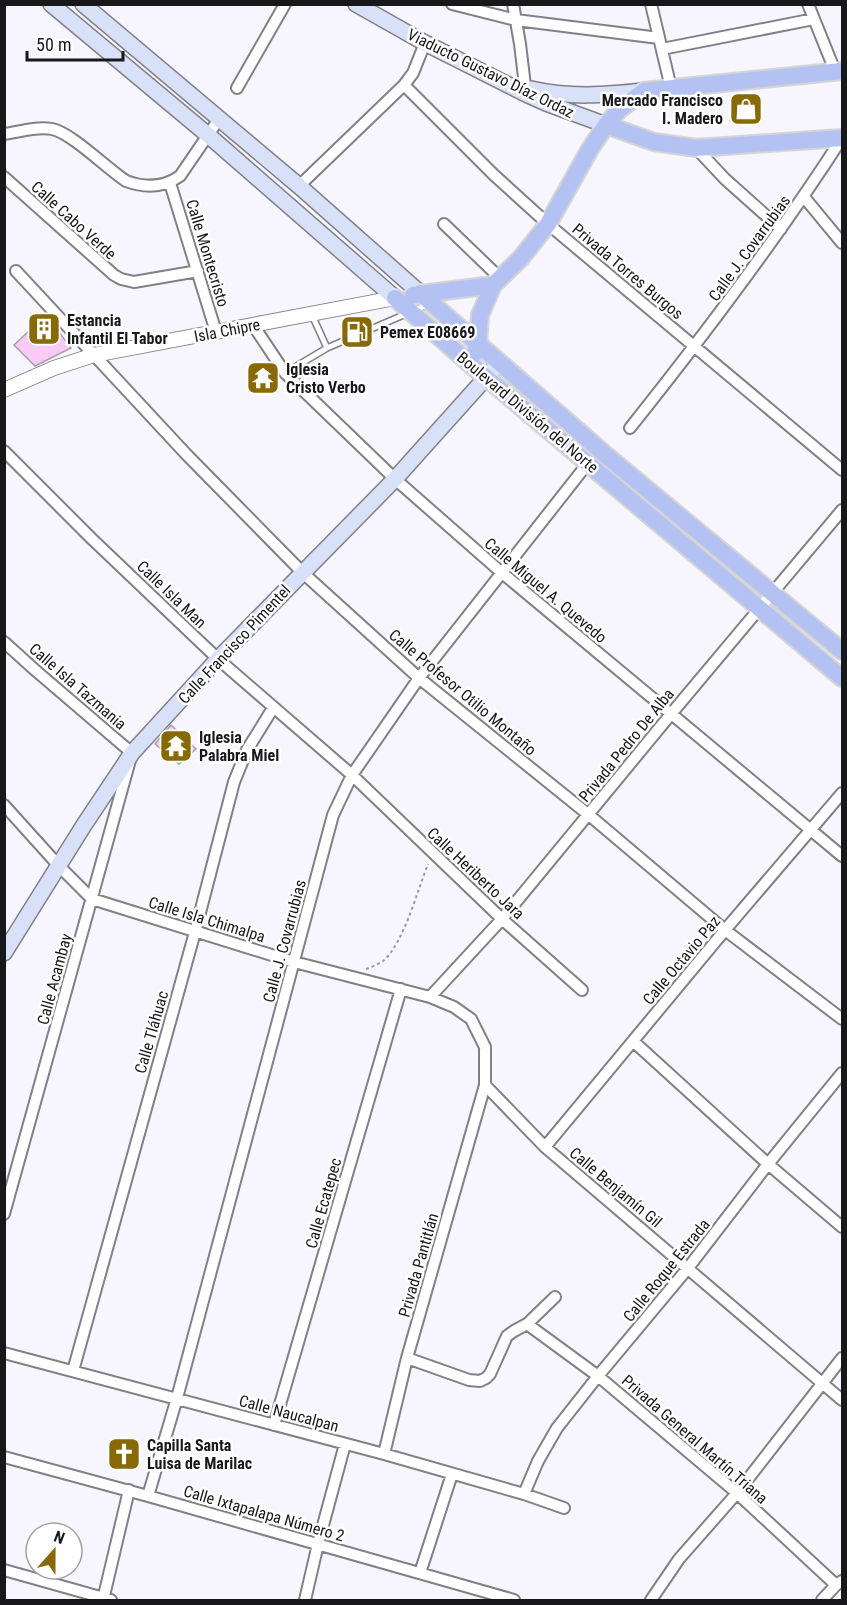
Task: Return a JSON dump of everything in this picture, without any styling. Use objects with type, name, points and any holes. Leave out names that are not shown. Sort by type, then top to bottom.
[{"type":"main road","name":"Boulevard División del Norte","points":[[51,4],[208,135],[470,364],[843,678]]},
{"type":"main road","name":"Boulevard División del Norte","points":[[83,4],[299,186],[608,457],[838,645]]},
{"type":"main road","name":"Viaducto Gustavo Díaz Ordaz","points":[[363,6],[425,43],[546,103],[654,142],[696,148],[843,138]]},
{"type":"main road","points":[[525,91],[567,95],[612,94],[839,71]]},
{"type":"main road","points":[[470,364],[478,345],[480,315],[496,281],[521,258],[548,224],[606,125],[619,110],[644,91]]},
{"type":"main road","points":[[590,149],[610,136],[632,135]]},
{"type":"main road","points":[[425,298],[496,281]]},
{"type":"main road","name":"Isla Chipre","points":[[395,298],[425,298]]},
{"type":"main road","name":"Calle Francisco Pimentel","points":[[4,953],[132,753],[218,659],[395,479],[499,363]]},
{"type":"street","points":[[237,88],[285,4]]},
{"type":"street","points":[[452,4],[516,21],[659,38]]},
{"type":"street","points":[[513,4],[525,91]]},
{"type":"street","points":[[651,4],[671,88]]},
{"type":"street","points":[[808,4],[839,71]]},
{"type":"street","points":[[662,50],[814,19]]},
{"type":"street","points":[[299,186],[404,85],[414,73],[425,43]]},
{"type":"street","name":"Privada Torres Burgos","points":[[404,85],[494,175],[548,224],[843,470]]},
{"type":"street","points":[[4,134],[44,128],[53,129],[67,136],[126,181],[147,186],[170,183],[180,176],[219,119]]},
{"type":"street","name":"Calle J. Covarrubias","points":[[630,428],[695,347],[804,197],[843,138]]},
{"type":"street","points":[[696,148],[725,179],[781,229]]},
{"type":"street","name":"Calle Cabo Verde","points":[[4,177],[121,279],[134,282],[198,271]]},
{"type":"street","name":"Calle Montecristo","points":[[170,183],[216,332]]},
{"type":"street","points":[[804,197],[843,243]]},
{"type":"street","points":[[444,224],[496,281]]},
{"type":"street","name":"Calle Profesor Otilio Montaño","points":[[16,271],[186,454],[302,572],[419,678],[589,815],[725,930],[843,1019]]},
{"type":"street","name":"Isla Chipre","points":[[4,390],[54,368],[94,355],[395,298]]},
{"type":"street","name":"Calle Miguel A. Quevedo","points":[[253,324],[285,373],[395,479],[501,572],[843,856]]},
{"type":"street","name":"Calle Isla Man","points":[[4,451],[218,659],[352,775]]},
{"type":"street","name":"Calle J. Covarrubias","points":[[148,1496],[177,1398],[333,815],[352,775],[419,678],[588,463]]},
{"type":"street","name":"Privada Pedro De Alba","points":[[430,997],[502,919],[670,714],[843,510]]},
{"type":"street","name":"Calle Isla Tazmania","points":[[4,642],[132,753]]},
{"type":"street","name":"Calle Tláhuac","points":[[73,1371],[195,932],[234,782],[248,750],[273,708]]},
{"type":"street","name":"Calle Acambay","points":[[4,1214],[132,753]]},
{"type":"street","name":"Calle Heriberto Jara","points":[[352,775],[502,919],[582,990]]},
{"type":"street","name":"Calle Octavio Paz","points":[[545,1147],[725,930],[843,793]]},
{"type":"street","name":"Calle Isla Chimalpa","points":[[4,805],[92,899],[294,962],[430,997],[454,1007],[471,1019],[485,1047],[485,1085]]},
{"type":"street","name":"Calle Ecatepec","points":[[274,1425],[401,989]]},
{"type":"street","points":[[633,1041],[768,1164],[843,1227]]},
{"type":"street","name":"Calle Roque Estrada","points":[[524,1494],[545,1447],[557,1428],[843,1073]]},
{"type":"street","name":"Calle Benjamín Gil","points":[[485,1085],[545,1147],[843,1400]]},
{"type":"street","name":"Privada Pantitlán","points":[[384,1454],[407,1358],[485,1085]]},
{"type":"street","points":[[407,1358],[469,1380],[480,1380],[490,1374],[507,1336],[527,1324],[555,1297]]},
{"type":"street","name":"Privada General Martín Triana","points":[[527,1324],[598,1376],[737,1493],[839,1583]]},
{"type":"street","name":"Calle Naucalpan","points":[[4,1353],[384,1454],[524,1494],[564,1508]]},
{"type":"street","points":[[651,1600],[679,1559],[737,1493],[843,1359]]},
{"type":"street","points":[[305,1600],[345,1444]]},
{"type":"street","name":"Calle Ixtapalapa Número 2","points":[[4,1457],[129,1490],[514,1600]]},
{"type":"street","points":[[420,1574],[452,1474]]},
{"type":"street","points":[[4,1570],[106,1600],[129,1490]]},
{"type":"street","points":[[822,1600],[839,1583]]},
{"type":"lane","points":[[285,373],[327,348],[412,312],[425,298]]},
{"type":"lane","points":[[312,314],[327,348]]},
{"type":"path","points":[[350,976],[384,960],[391,952],[403,929],[432,853]]},
{"type":"building","name":"Estancia Infantil El Tabor","points":[[46,315],[71,348],[35,366],[14,345]]},
{"type":"building","name":"Iglesia Palabra Miel","points":[[171,725],[196,749],[179,764],[155,744]]},
{"type":"place","name":"Mercado Francisco I. Madero","points":[[746,109]]},
{"type":"place","name":"Estancia Infantil El Tabor","points":[[44,329]]},
{"type":"place","name":"Pemex E08669","points":[[357,332]]},
{"type":"place","name":"Iglesia Cristo Verbo","points":[[263,378]]},
{"type":"place","name":"Iglesia Palabra Miel","points":[[176,746]]},
{"type":"place","name":"Capilla Santa Luisa de Marilac","points":[[124,1454]]}]
